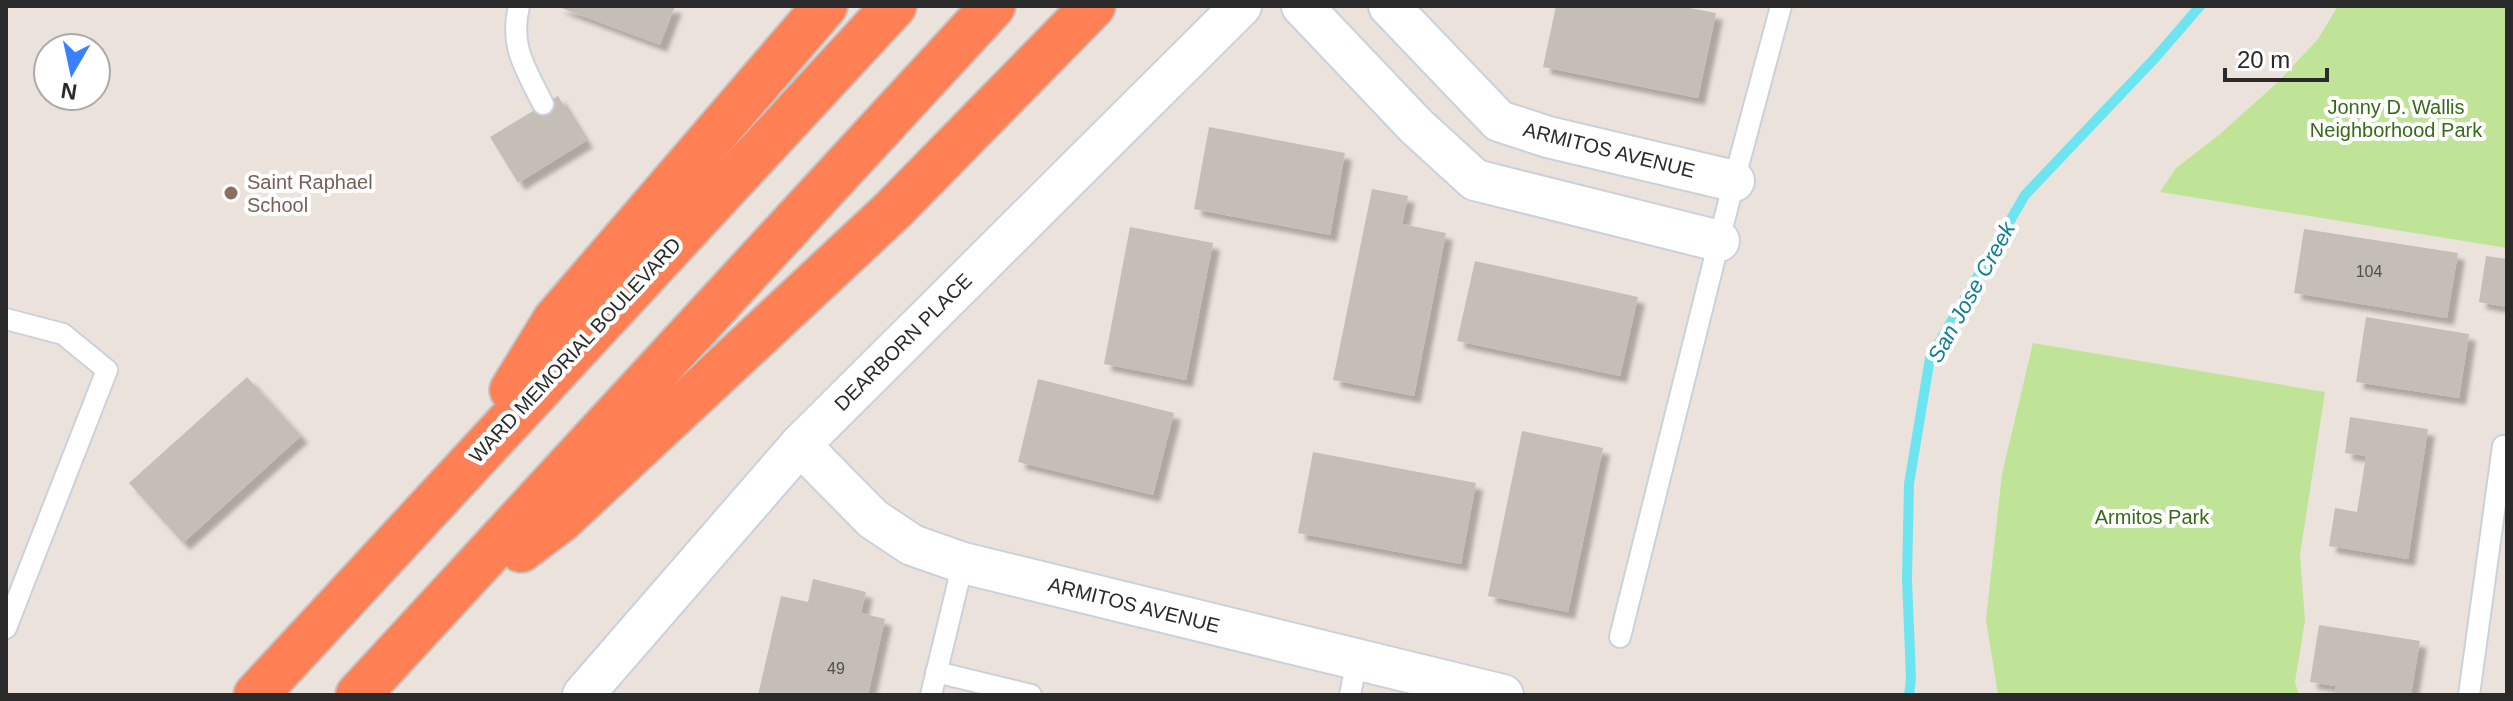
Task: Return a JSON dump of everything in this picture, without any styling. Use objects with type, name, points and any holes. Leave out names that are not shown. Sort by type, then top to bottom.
[{"type":"highway","points":[[458,477],[555,320],[825,6]]},
{"type":"highway","name":"WARD MEMORIAL BOULEVARD","points":[[256,695],[894,6]]},
{"type":"highway","points":[[358,695],[993,6]]},
{"type":"highway","points":[[415,633],[572,509],[893,210],[1093,6]]},
{"type":"street","name":"DEARBORN PLACE","points":[[583,695],[800,445],[1241,6]]},
{"type":"street","points":[[1302,6],[1416,126],[1475,180],[1719,241]]},
{"type":"street","name":"ARMITOS AVENUE","points":[[1389,6],[1499,121],[1548,137],[1734,181]]},
{"type":"street","name":"ARMITOS AVENUE","points":[[800,445],[873,519],[912,545],[963,563],[1353,677],[1503,695]]},
{"type":"lane","points":[[519,6],[514,33],[518,53],[543,104]]},
{"type":"lane","points":[[1620,637],[1781,6]]},
{"type":"lane","points":[[6,319],[63,334],[107,370],[6,628]]},
{"type":"lane","points":[[2469,695],[2503,446]]},
{"type":"lane","points":[[931,695],[963,563]]},
{"type":"lane","points":[[936,672],[1031,695]]},
{"type":"green space","name":"Jonny D. Wallis Neighborhood Park","points":[[2338,6],[2507,6],[2507,248],[2160,192],[2176,168],[2219,135],[2279,81],[2318,39]]},
{"type":"green space","name":"Armitos Park","points":[[2033,343],[2325,392],[2300,555],[2305,620],[2295,682],[2299,695],[1998,695],[1986,620],[2002,474]]},
{"type":"building","points":[[556,6],[675,6],[660,45]]},
{"type":"building","points":[[1556,6],[1679,6],[1716,13],[1698,98],[1543,67]]},
{"type":"building","points":[[558,96],[586,141],[518,183],[490,137]]},
{"type":"building","points":[[1209,127],[1345,153],[1330,235],[1194,209]]},
{"type":"building","points":[[1372,189],[1408,196],[1402,224],[1446,233],[1414,396],[1333,380]]},
{"type":"building","points":[[1130,227],[1213,243],[1186,380],[1104,364]]},
{"type":"building","points":[[2304,229],[2458,253],[2447,318],[2294,293]]},
{"type":"building","points":[[2486,256],[2507,259],[2507,307],[2479,302]]},
{"type":"building","points":[[1475,261],[1638,297],[1620,376],[1457,341]]},
{"type":"building","points":[[2366,317],[2469,334],[2459,398],[2356,382]]},
{"type":"building","points":[[247,377],[301,436],[183,543],[129,483]]},
{"type":"building","points":[[1038,379],[1174,413],[1153,495],[1018,462]]},
{"type":"building","points":[[2350,417],[2428,429],[2408,559],[2329,546],[2335,508],[2357,512],[2366,456],[2345,453]]},
{"type":"building","points":[[1522,431],[1603,448],[1568,612],[1488,596]]},
{"type":"building","points":[[1313,452],[1476,483],[1461,564],[1298,533]]},
{"type":"building","points":[[813,579],[866,592],[861,613],[885,619],[868,695],[758,695],[781,596],[808,602]]},
{"type":"building","points":[[2319,625],[2420,641],[2411,695],[2335,695],[2336,686],[2310,682]]},
{"type":"waterway","name":"San Jose Creek","points":[[1909,695],[1909,484],[1930,358],[2025,195],[2200,6]]},
{"type":"place","name":"Saint Raphael School","points":[[231,193]]}]
